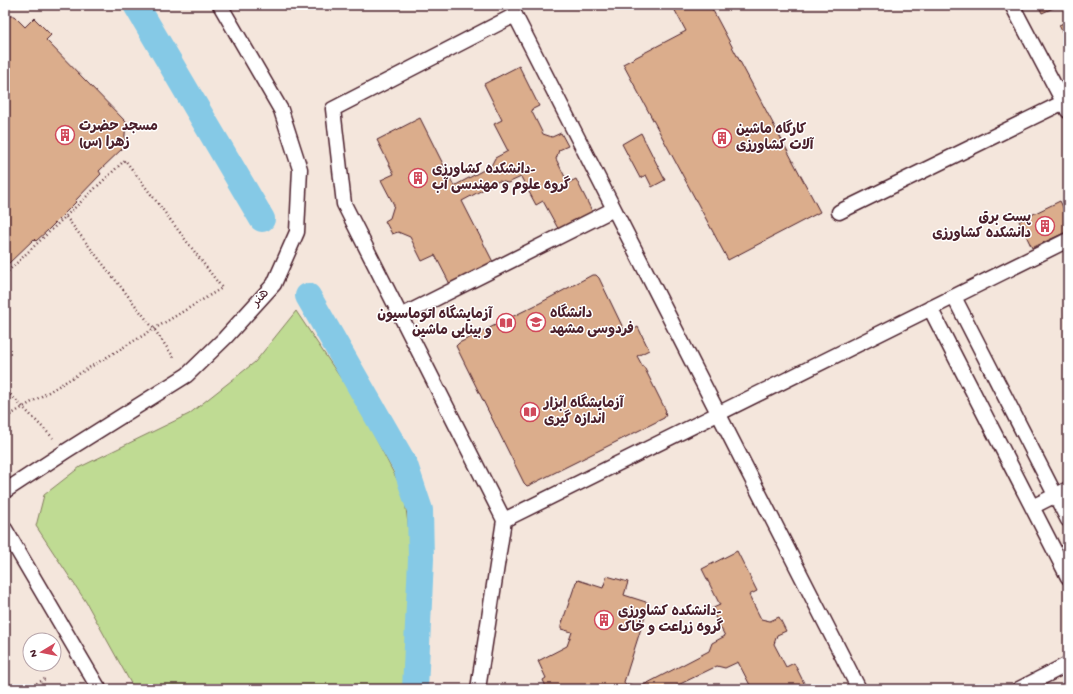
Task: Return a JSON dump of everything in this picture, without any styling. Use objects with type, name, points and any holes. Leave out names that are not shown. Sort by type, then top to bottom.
[{"type":"lane","name":"هنر","points":[[5,491],[187,375],[225,338],[274,284],[297,232],[300,169],[281,110],[220,5]]},
{"type":"lane","points":[[839,212],[1066,104],[1012,5]]},
{"type":"lane","points":[[478,689],[504,520],[344,204],[333,109],[515,15],[859,689]]},
{"type":"lane","points":[[401,316],[614,209]]},
{"type":"lane","points":[[504,520],[1068,240]]},
{"type":"lane","points":[[954,297],[1068,520]]},
{"type":"lane","points":[[930,308],[1068,577]]},
{"type":"lane","points":[[1032,507],[1068,488]]},
{"type":"lane","points":[[5,529],[99,689]]},
{"type":"lane","points":[[1019,689],[1068,664]]},
{"type":"path","points":[[5,274],[125,160],[222,288],[5,418]]},
{"type":"path","points":[[66,217],[154,329],[187,375]]},
{"type":"path","points":[[5,388],[66,451]]},
{"type":"path","points":[[26,689],[45,679]]},
{"type":"shaded area","name":"دانشگاه فردوسی مشهد","points":[[5,5],[1068,5],[1068,689],[5,689]]},
{"type":"green space","points":[[296,311],[358,404],[404,493],[413,563],[403,689],[134,689],[86,602],[36,526],[44,495],[80,467],[189,414],[255,362]]},
{"type":"building","name":"کارگاه ماشین آلات کشاورزی","points":[[672,5],[710,5],[820,212],[728,260],[623,64],[686,31]]},
{"type":"building","points":[[1038,5],[1060,5],[1042,13]]},
{"type":"building","name":"مسجد حضرت زهرا (س)","points":[[5,16],[14,16],[25,27],[34,18],[51,35],[46,40],[126,122],[124,147],[99,171],[101,174],[75,201],[76,202],[47,231],[36,241],[34,239],[7,265],[5,263]]},
{"type":"building","points":[[1068,21],[1068,44],[1059,25]]},
{"type":"building","name":"دانشکده کشاورزی- گروه علوم و مهندسی آب","points":[[519,66],[539,106],[531,110],[543,134],[552,137],[561,133],[568,146],[559,150],[556,159],[568,183],[576,179],[595,217],[561,234],[543,201],[536,205],[521,177],[508,183],[499,181],[462,201],[493,262],[452,288],[435,255],[422,261],[410,237],[398,232],[392,234],[385,221],[390,218],[394,205],[381,180],[394,174],[377,140],[420,118],[454,186],[491,166],[495,158],[508,151],[494,124],[502,120],[484,84]]},
{"type":"building","points":[[641,133],[665,180],[652,187],[646,175],[640,178],[622,144]]},
{"type":"building","name":"پست برق دانشکده کشاورزی","points":[[1060,201],[1068,217],[1068,231],[1032,248],[1019,221]]},
{"type":"building","points":[[592,275],[596,275],[599,278],[626,334],[638,327],[649,350],[637,356],[666,411],[666,415],[664,418],[527,486],[524,483],[456,346],[459,343],[540,303]]},
{"type":"building","name":"دانشکده کشاورزی- گروه زراعت و خاک","points":[[737,551],[757,591],[749,595],[761,619],[770,621],[779,617],[786,631],[777,635],[774,644],[786,667],[794,663],[807,689],[762,689],[760,686],[752,689],[738,662],[725,668],[717,666],[670,689],[551,689],[550,687],[547,689],[543,680],[546,678],[538,661],[567,646],[572,632],[561,629],[561,626],[578,580],[603,588],[607,576],[628,582],[624,595],[649,603],[624,682],[626,686],[629,684],[638,688],[709,651],[712,643],[725,636],[711,609],[720,605],[702,569]]},
{"type":"waterway","points":[[136,5],[262,219]]},
{"type":"waterway","points":[[308,296],[405,465],[420,510],[421,559],[415,689]]},
{"type":"place","name":"مسجد حضرت زهرا (س)","points":[[65,135]]},
{"type":"place","name":"کارگاه ماشین آلات کشاورزی","points":[[722,138]]},
{"type":"place","name":"دانشکده کشاورزی- گروه علوم و مهندسی آب","points":[[418,178]]},
{"type":"place","name":"پست برق دانشکده کشاورزی","points":[[1045,226]]},
{"type":"place","name":"دانشگاه فردوسی مشهد","points":[[536,322]]},
{"type":"place","name":"آزمایشگاه اتوماسیون و بینایی ماشین","points":[[506,323]]},
{"type":"place","name":"آزمایشگاه ابزار اندازه گیری","points":[[530,412]]},
{"type":"place","name":"دانشکده کشاورزی- گروه زراعت و خاک","points":[[604,620]]}]
